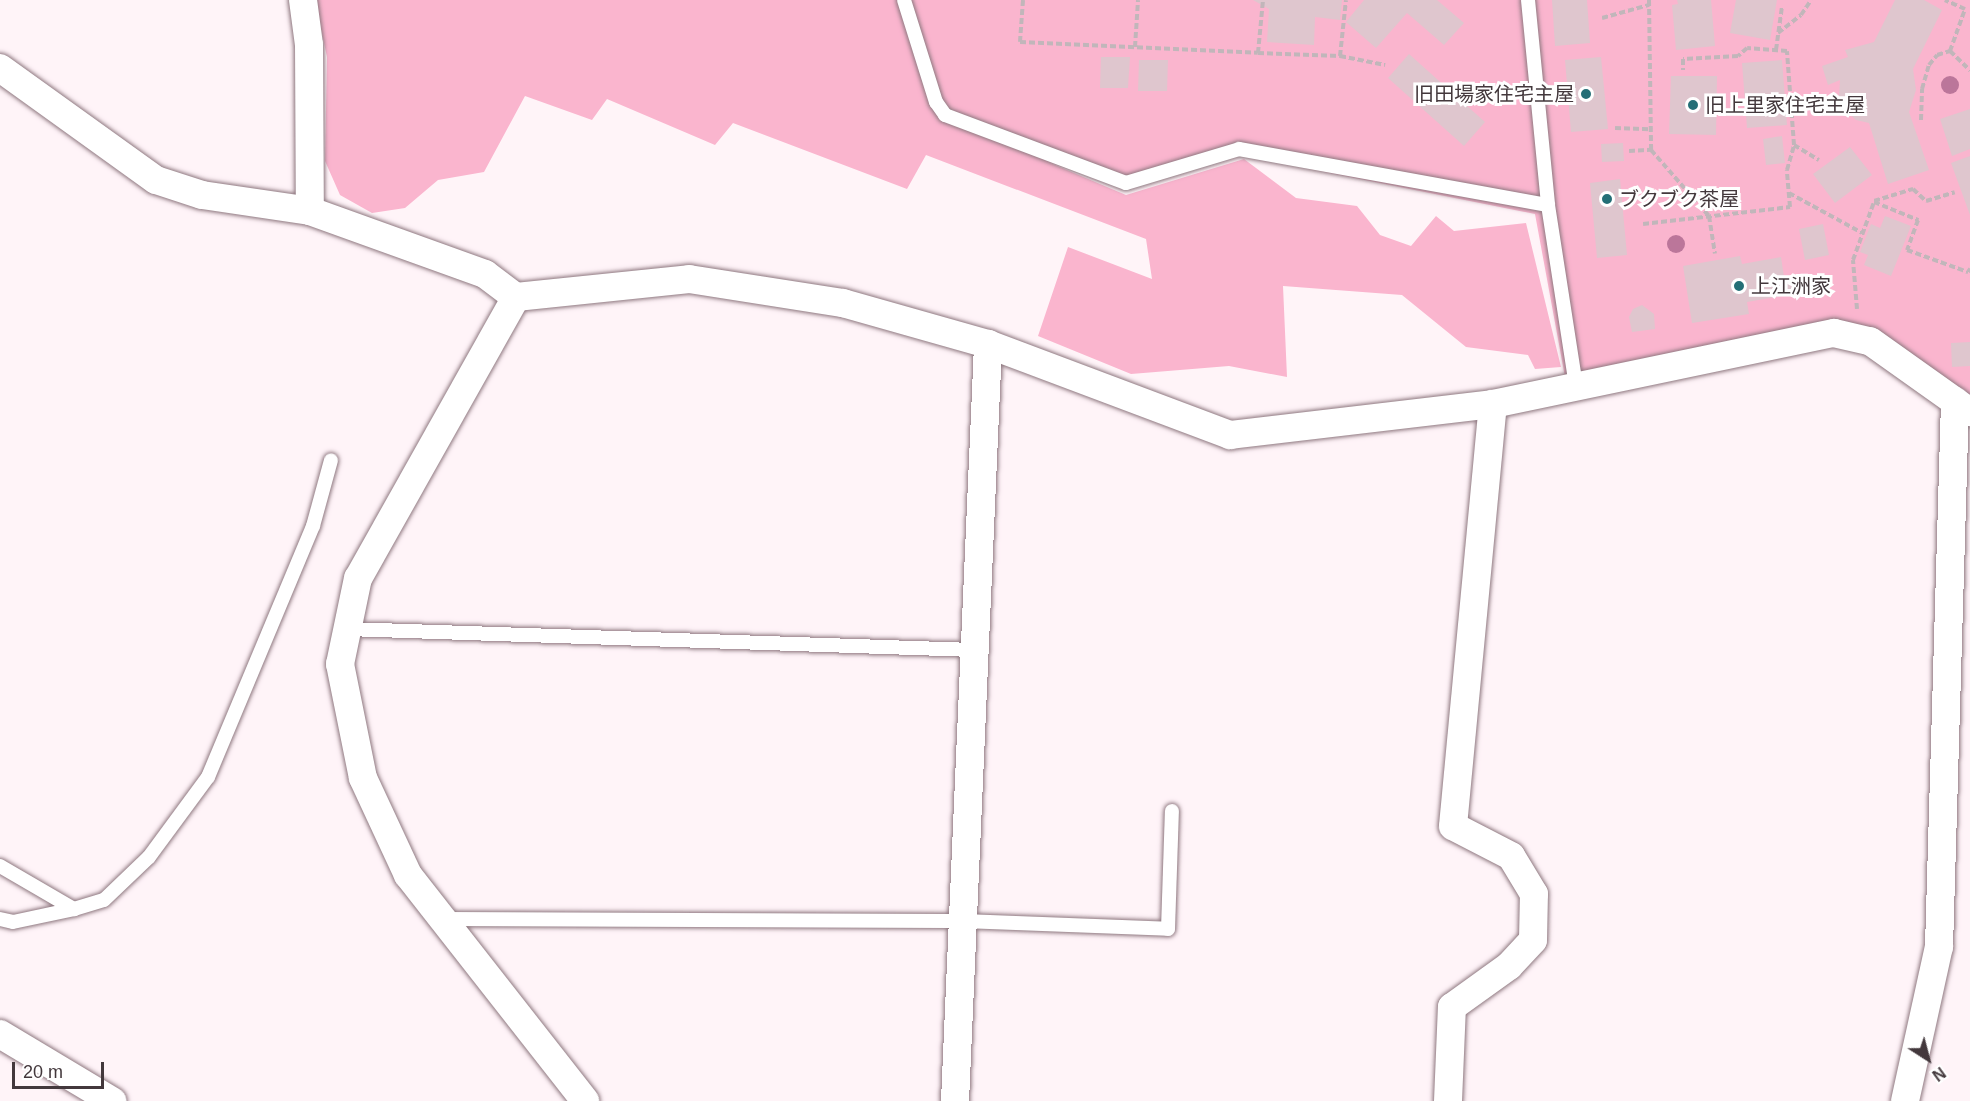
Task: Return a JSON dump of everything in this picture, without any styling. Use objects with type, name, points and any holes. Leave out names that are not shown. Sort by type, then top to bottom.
[{"type":"street","points":[[303,0],[309,45],[310,211]]},
{"type":"street","points":[[0,68],[156,180],[202,195],[310,211],[485,274],[516,297],[689,279],[843,303],[988,344],[1230,435],[1493,404],[1834,333],[1870,341],[1963,406],[1939,947],[1905,1101]]},
{"type":"street","points":[[516,297],[358,578],[340,664],[363,778],[408,875],[585,1101]]},
{"type":"street","points":[[955,1101],[988,344]]},
{"type":"street","points":[[1448,1101],[1452,1007],[1509,966],[1533,940],[1534,894],[1511,856],[1453,826],[1493,404]]},
{"type":"street","points":[[0,1034],[112,1101]]},
{"type":"lane","points":[[904,0],[936,102],[945,115],[1125,183],[1239,149],[1548,205]]},
{"type":"lane","points":[[1528,0],[1548,205],[1576,386]]},
{"type":"lane","points":[[0,919],[13,922],[104,900],[149,857],[208,777],[313,526],[331,460]]},
{"type":"lane","points":[[347,629],[975,650]]},
{"type":"lane","points":[[442,919],[963,921],[1168,929],[1172,811]]},
{"type":"lane","points":[[0,866],[74,909]]},
{"type":"path","points":[[1023,0],[1020,42],[1340,56],[1385,65]]},
{"type":"path","points":[[1136,47],[1138,0]]},
{"type":"path","points":[[1258,53],[1263,0]]},
{"type":"path","points":[[1340,56],[1346,0]]},
{"type":"path","points":[[1778,33],[1801,15],[1811,0]]},
{"type":"path","points":[[1945,0],[1965,9],[1950,51]]},
{"type":"path","points":[[1602,18],[1649,3],[1651,150],[1709,216],[1715,254]]},
{"type":"path","points":[[1776,50],[1782,6]]},
{"type":"path","points":[[1643,224],[1790,207],[1787,170],[1794,145],[1787,51],[1747,48],[1738,56],[1683,59],[1683,70]]},
{"type":"path","points":[[1950,51],[1970,70]]},
{"type":"path","points":[[1921,120],[1922,89],[1929,65],[1937,55],[1950,51]]},
{"type":"path","points":[[1615,128],[1650,129]]},
{"type":"path","points":[[1794,145],[1819,160]]},
{"type":"path","points":[[1629,151],[1651,150]]},
{"type":"path","points":[[1874,202],[1913,189],[1926,201],[1955,192]]},
{"type":"path","points":[[1788,192],[1862,233]]},
{"type":"path","points":[[1857,313],[1853,260],[1874,202]]},
{"type":"path","points":[[1874,202],[1918,220],[1907,250],[1968,272],[1970,269]]},
{"type":"shaded area","points":[[315,0],[1970,0],[1970,403],[1858,325],[1565,377],[1535,214],[1240,155],[1124,188],[1048,162],[1126,195],[1244,159],[1296,198],[1357,206],[1380,235],[1411,246],[1436,216],[1454,231],[1526,223],[1561,367],[1535,369],[1528,355],[1466,347],[1402,295],[1283,286],[1287,377],[1229,366],[1131,374],[1038,336],[1068,247],[1152,279],[1146,239],[926,155],[907,189],[733,123],[715,145],[607,99],[592,120],[525,96],[484,172],[438,180],[405,208],[372,213],[340,195],[325,161],[327,57]]},
{"type":"building","points":[[1253,0],[1342,0],[1340,20],[1315,17],[1314,45],[1267,42],[1269,9]]},
{"type":"building","points":[[1364,0],[1437,0],[1464,23],[1444,45],[1407,13],[1376,48],[1346,22]]},
{"type":"building","points":[[1552,0],[1587,0],[1590,43],[1555,46]]},
{"type":"building","points":[[1677,0],[1711,0],[1715,46],[1676,50],[1672,5],[1678,4]]},
{"type":"building","points":[[1736,0],[1777,0],[1770,40],[1730,33]]},
{"type":"building","points":[[1895,0],[1924,0],[1942,10],[1913,69],[1916,90],[1909,112],[1929,170],[1888,184],[1869,123],[1856,120],[1846,111],[1839,96],[1840,80],[1828,85],[1822,66],[1848,57],[1845,50],[1874,42]]},
{"type":"building","points":[[1409,54],[1485,122],[1464,146],[1388,78]]},
{"type":"building","points":[[1101,57],[1130,57],[1128,88],[1100,88]]},
{"type":"building","name":"旧田場家住宅主屋","points":[[1601,57],[1608,129],[1571,132],[1565,60]]},
{"type":"building","points":[[1139,60],[1168,60],[1167,91],[1138,91]]},
{"type":"building","points":[[1782,60],[1787,125],[1747,128],[1742,63]]},
{"type":"building","name":"旧上里家住宅主屋","points":[[1671,76],[1717,76],[1716,135],[1669,134]]},
{"type":"building","points":[[1970,109],[1970,149],[1952,156],[1940,119]]},
{"type":"building","points":[[1782,136],[1785,163],[1766,165],[1763,139]]},
{"type":"building","points":[[1623,143],[1624,161],[1602,162],[1601,144]]},
{"type":"building","points":[[1850,147],[1872,175],[1835,203],[1813,174]]},
{"type":"building","points":[[1970,156],[1970,215],[1951,163]]},
{"type":"building","points":[[1620,179],[1627,255],[1597,258],[1590,183]]},
{"type":"building","points":[[1885,216],[1911,226],[1891,276],[1864,265],[1868,255],[1860,252],[1871,224],[1880,228]]},
{"type":"building","points":[[1823,224],[1829,255],[1805,260],[1799,229]]},
{"type":"building","name":"上江洲家","points":[[1740,256],[1742,264],[1781,257],[1784,277],[1790,276],[1793,294],[1747,302],[1749,314],[1692,323],[1683,266]]},
{"type":"building","points":[[1642,305],[1654,314],[1655,329],[1632,332],[1629,317],[1633,309]]},
{"type":"building","points":[[1970,342],[1970,366],[1952,367],[1951,343]]},
{"type":"place","name":"旧田場家住宅主屋","points":[[1586,94]]},
{"type":"place","name":"旧上里家住宅主屋","points":[[1693,105]]},
{"type":"place","name":"ブクブク茶屋","points":[[1607,199]]},
{"type":"place","name":"上江洲家","points":[[1739,286]]}]
